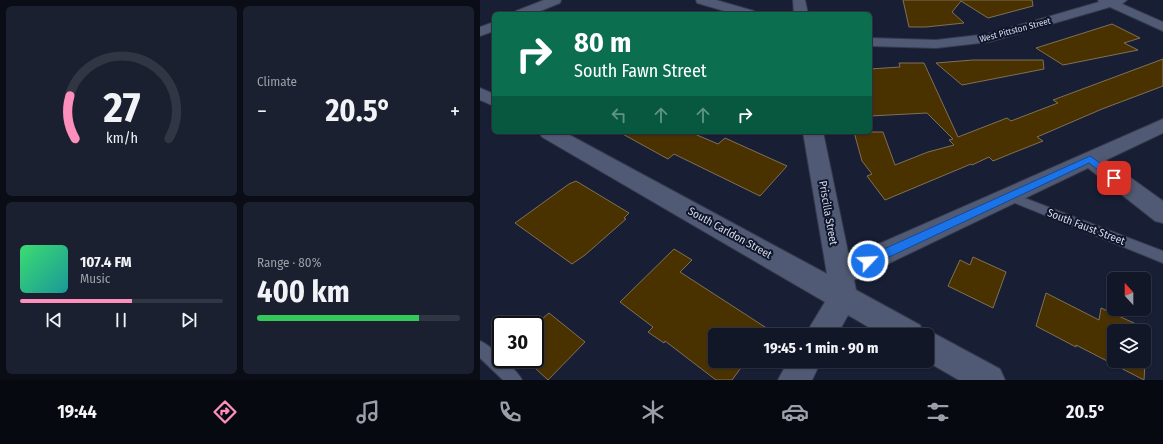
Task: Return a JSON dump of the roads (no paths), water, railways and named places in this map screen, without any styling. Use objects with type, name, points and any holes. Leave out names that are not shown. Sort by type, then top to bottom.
[{"type":"street","points":[[527,11],[555,0]]},
{"type":"street","points":[[702,0],[742,12]]},
{"type":"street","points":[[799,0],[801,12]]},
{"type":"street","points":[[1112,1],[1163,27]]},
{"type":"street","name":"West Pittston Street","points":[[872,42],[936,44],[989,38],[1112,1]]},
{"type":"street","points":[[480,32],[492,27]]},
{"type":"street","points":[[480,93],[492,100]]},
{"type":"street","points":[[824,328],[842,286],[1009,196],[1163,125]]},
{"type":"street","name":"South Carldon Street","points":[[553,134],[842,286],[900,328]]},
{"type":"street","name":"Priscilla Street","points":[[813,134],[842,286]]},
{"type":"street","points":[[1090,159],[1163,214]]},
{"type":"street","points":[[934,349],[989,380]]},
{"type":"street","points":[[794,380],[802,368]]},
{"type":"lane","name":"South Faust Street","points":[[1009,196],[1163,257]]},
{"type":"lane","points":[[480,348],[514,380]]}]
